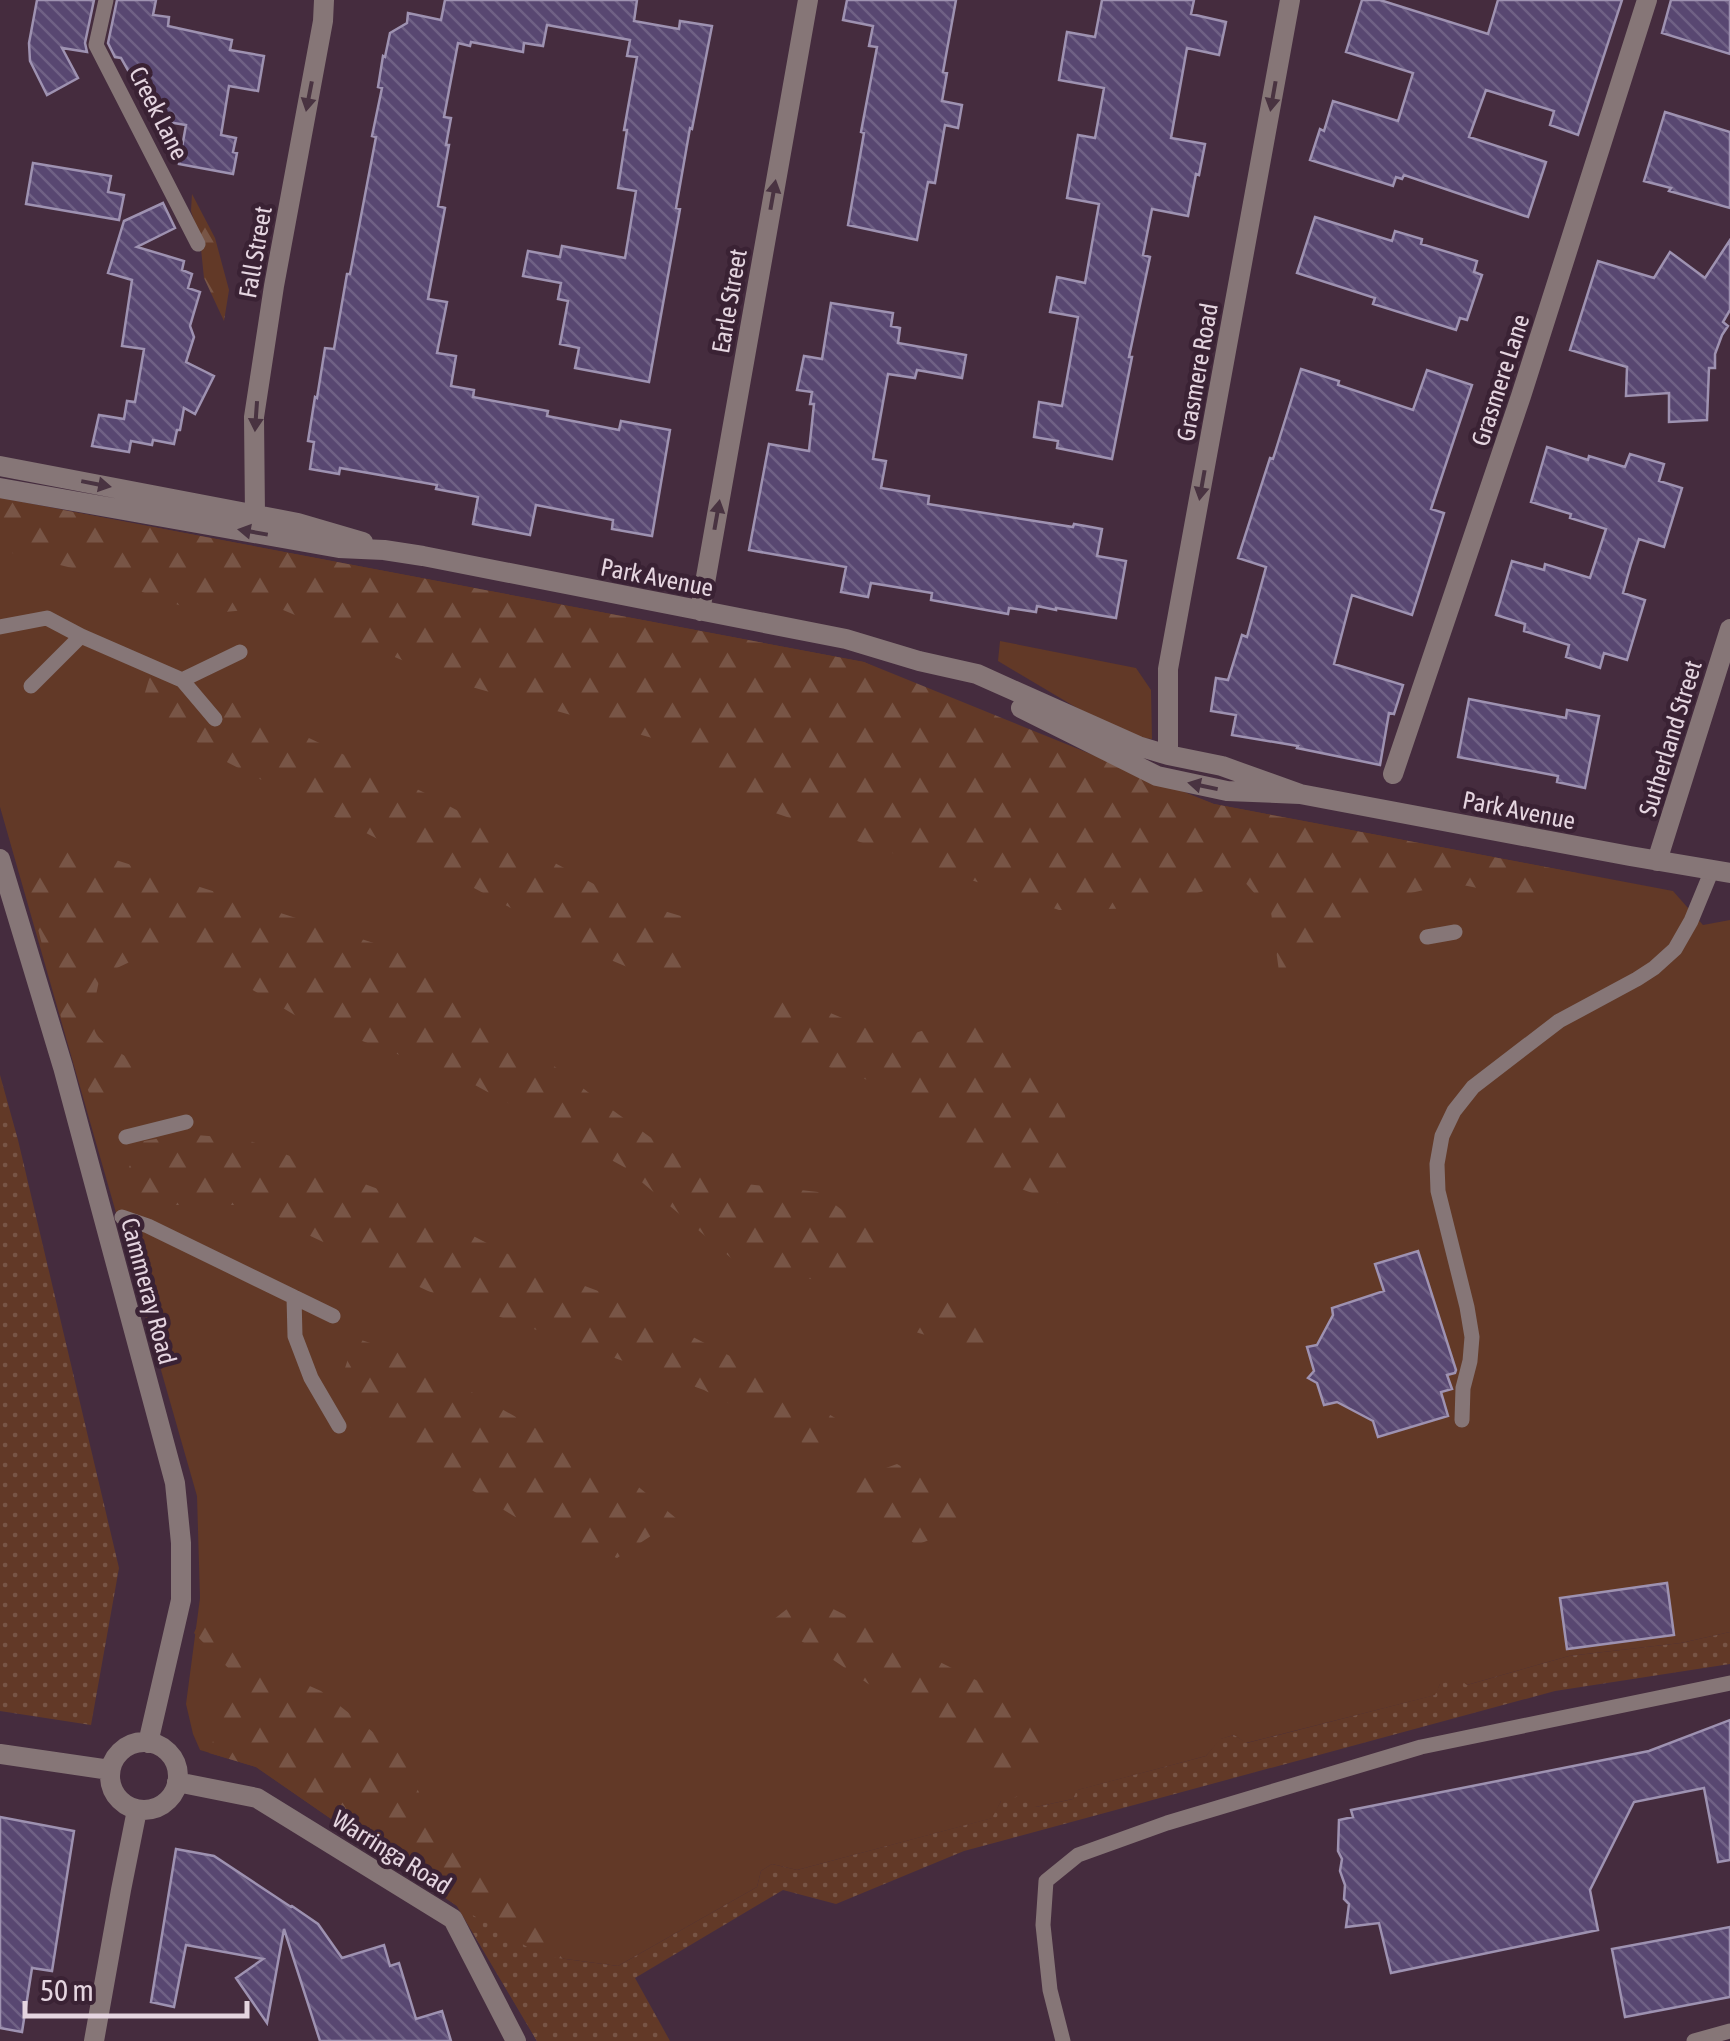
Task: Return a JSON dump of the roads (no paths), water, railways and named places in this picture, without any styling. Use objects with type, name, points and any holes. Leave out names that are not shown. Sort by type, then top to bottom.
[{"type":"street","name":"Fall Street","points":[[255,515],[254,417],[324,0]]},
{"type":"street","name":"Earle Street","points":[[700,611],[808,0]]},
{"type":"street","name":"Grasmere Road","points":[[1168,755],[1168,669],[1290,0]]},
{"type":"street","name":"Grasmere Lane","points":[[1394,774],[1522,396],[1647,0]]},
{"type":"street","name":"Park Avenue","points":[[0,466],[255,515],[342,535],[384,550]]},
{"type":"street","name":"Park Avenue","points":[[0,488],[339,548],[384,550],[846,639],[977,674],[1138,746],[1222,766],[1300,794]]},
{"type":"street","name":"Sutherland Street","points":[[1658,862],[1730,629]]},
{"type":"street","name":"Park Avenue","points":[[919,661],[979,686],[1156,776],[1227,791],[1300,794],[1721,871]]},
{"type":"street","name":"Cammeray Road","points":[[0,860],[63,1067],[175,1483],[181,1600],[148,1742]]},
{"type":"street","points":[[138,1742],[148,1742],[168,1752],[177,1771],[177,1782],[167,1801],[148,1810],[137,1810],[119,1800],[110,1770],[120,1752],[138,1742]]},
{"type":"street","points":[[0,1754],[110,1770]]},
{"type":"street","name":"Warringa Road","points":[[177,1782],[257,1798],[453,1919],[516,2041]]},
{"type":"street","points":[[94,2041],[137,1810]]},
{"type":"lane","name":"Creek Lane","points":[[106,0],[96,45],[198,244]]},
{"type":"lane","points":[[0,627],[47,618],[182,680],[215,719]]},
{"type":"lane","points":[[32,686],[82,636]]},
{"type":"lane","points":[[182,680],[240,652]]},
{"type":"lane","points":[[1462,1420],[1472,1337],[1438,1191],[1442,1136],[1454,1111],[1473,1088],[1559,1021],[1654,968],[1674,949],[1721,871]]},
{"type":"lane","points":[[1427,937],[1454,932]]},
{"type":"lane","points":[[126,1138],[186,1122]]},
{"type":"lane","points":[[122,1217],[332,1316]]},
{"type":"lane","points":[[294,1297],[296,1336],[311,1378],[339,1426]]},
{"type":"lane","points":[[1063,2041],[1050,1990],[1042,1925],[1046,1881],[1078,1855],[1167,1823],[1421,1748],[1730,1683]]},
{"type":"lane","points":[[1694,2041],[1730,2031]]}]
